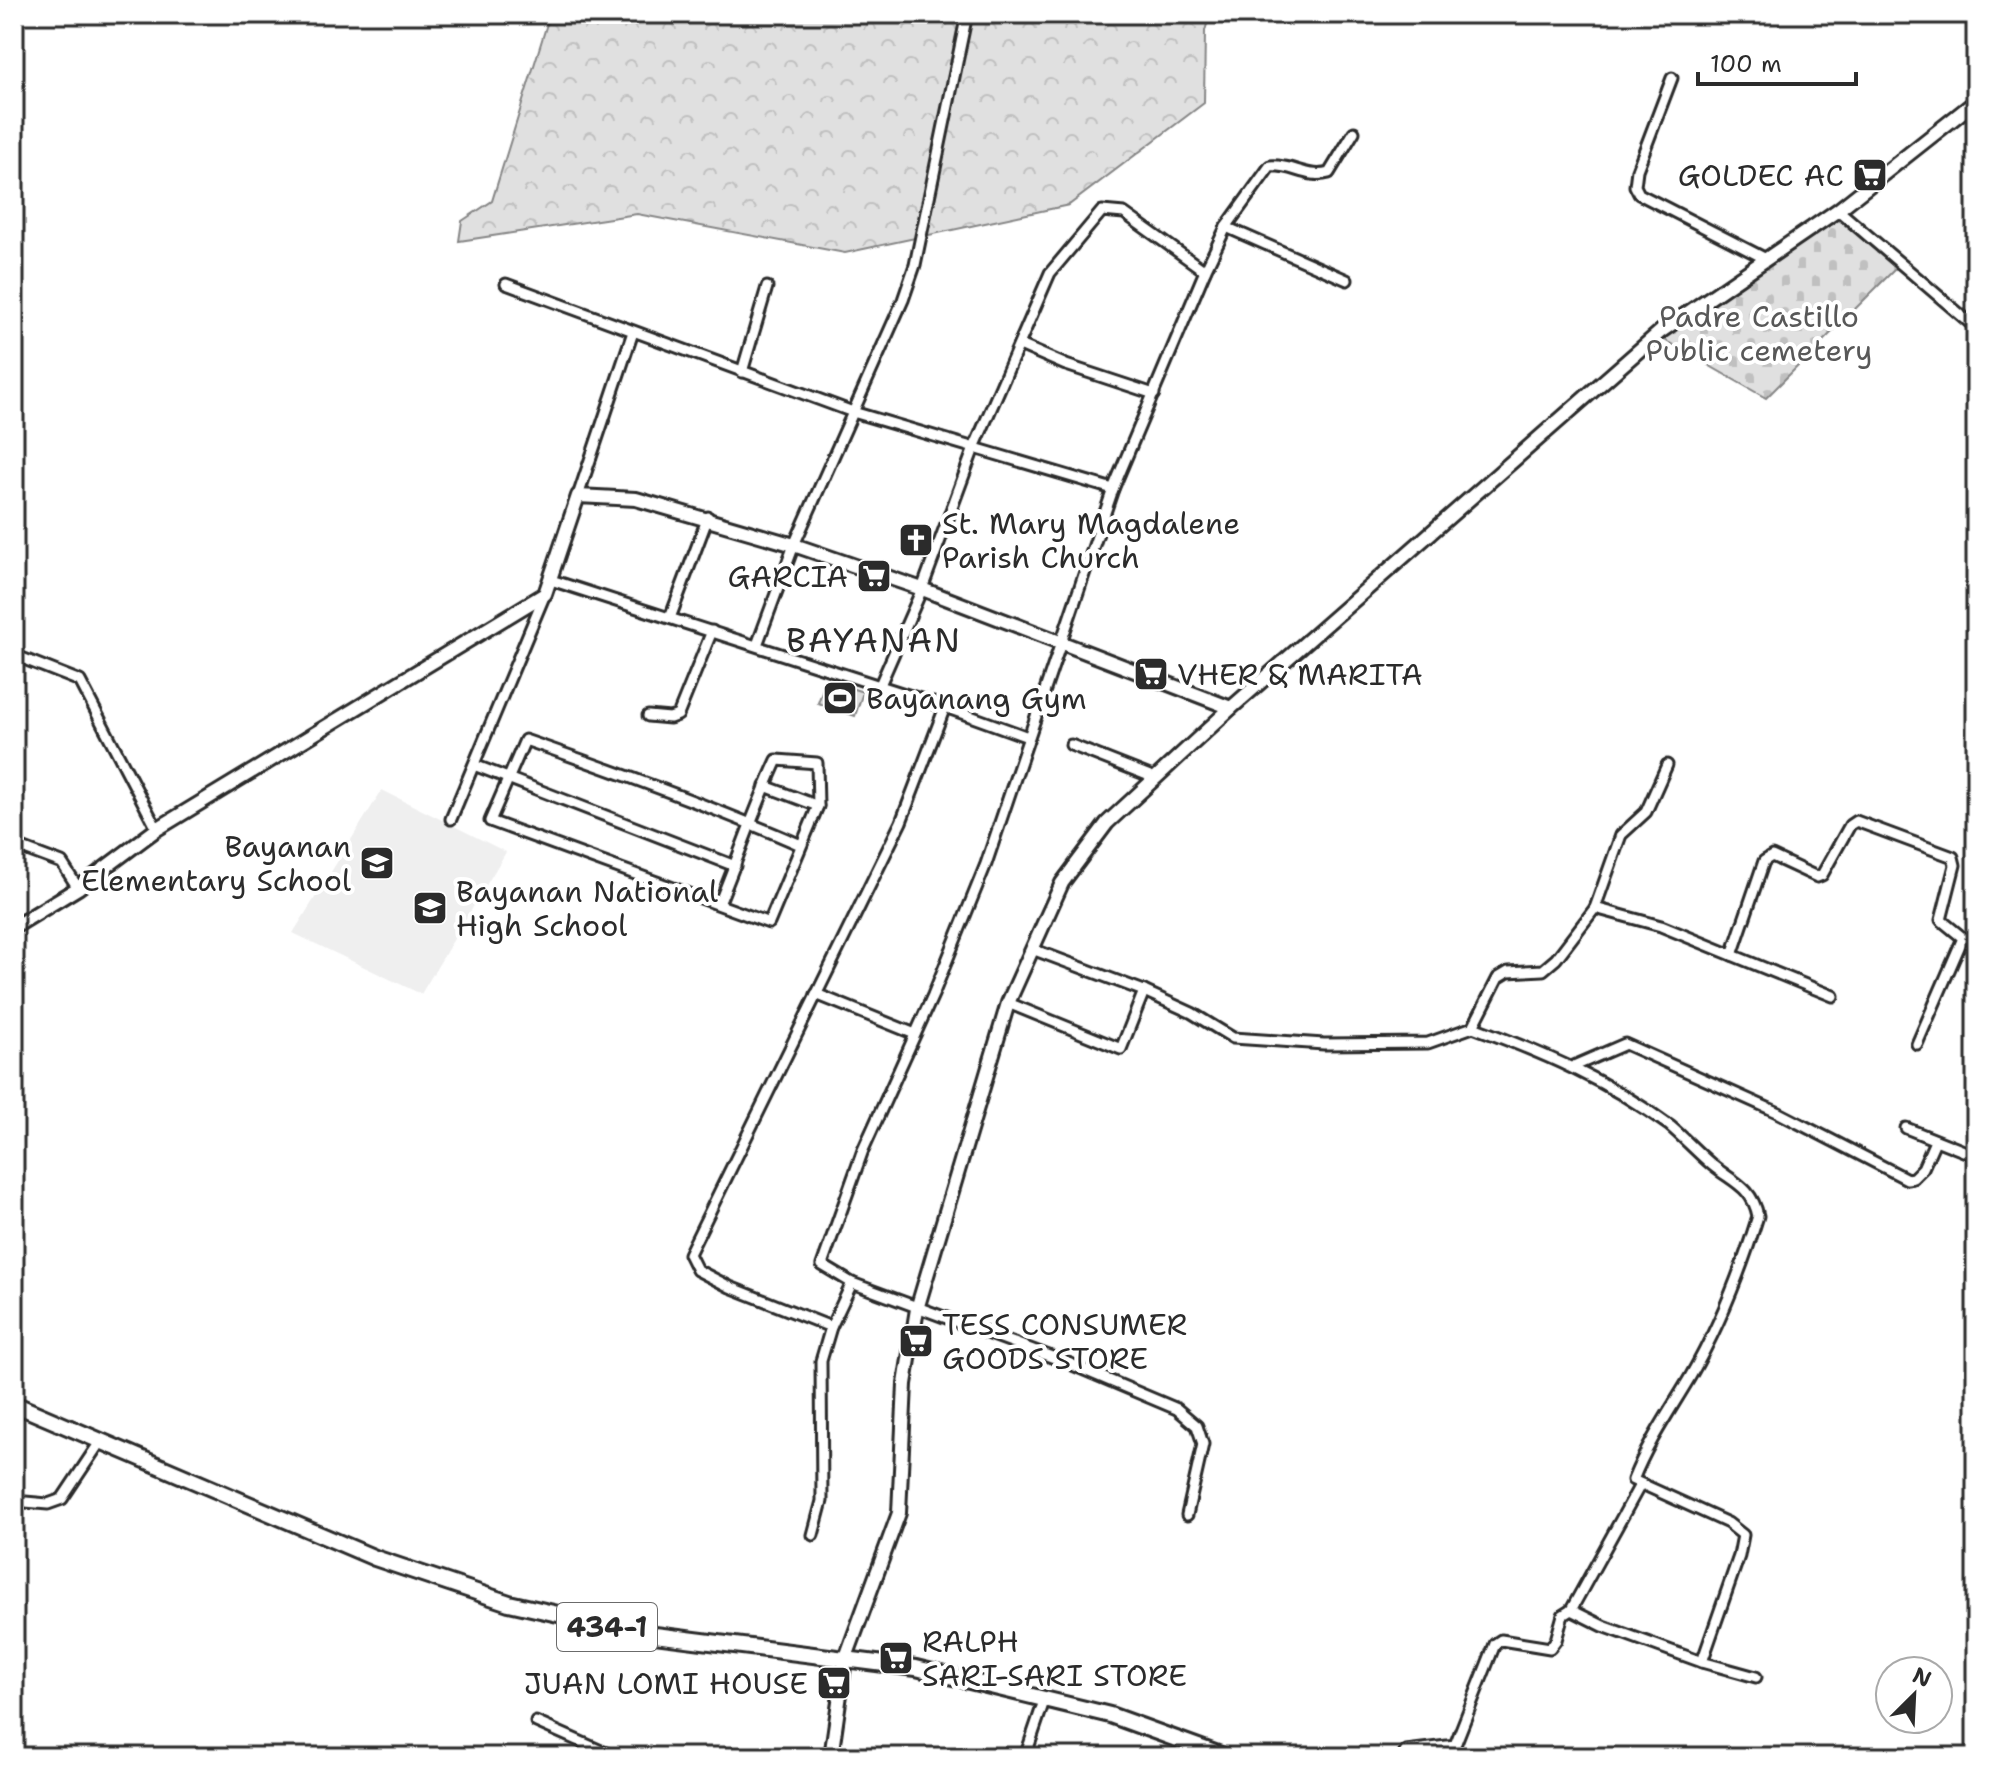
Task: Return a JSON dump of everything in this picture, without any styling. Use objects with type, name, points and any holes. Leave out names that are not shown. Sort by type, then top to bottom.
[{"type":"main road","name":"434-1","points":[[14,1404],[375,1558],[509,1603],[647,1634],[916,1668],[1110,1715],[1226,1757]]},
{"type":"street","points":[[757,645],[794,545],[915,265],[967,14]]},
{"type":"street","points":[[1672,78],[1637,170],[1635,186],[1639,194],[1766,259]]},
{"type":"street","points":[[831,1757],[845,1660],[899,1513],[905,1384],[917,1309],[1008,1003],[1062,883],[1107,823],[1155,778],[1660,332],[1838,210],[1976,101]]},
{"type":"street","points":[[1187,1515],[1203,1444],[1197,1426],[1177,1409],[1068,1363],[852,1283],[822,1265],[863,1150],[986,864],[1028,737],[1063,645],[1113,489],[1205,271],[1226,227],[1270,166],[1281,165],[1315,177],[1329,173],[1354,132]]},
{"type":"street","points":[[1838,210],[1976,328]]},
{"type":"street","points":[[880,685],[922,589],[974,448],[1050,273],[1102,211],[1124,213],[1205,271]]},
{"type":"street","points":[[1226,227],[1347,280]]},
{"type":"street","points":[[506,284],[853,412],[1113,489]]},
{"type":"street","points":[[742,372],[767,287]]},
{"type":"street","points":[[451,819],[551,580],[633,332]]},
{"type":"street","points":[[1020,345],[1066,365],[1154,394]]},
{"type":"street","points":[[578,496],[636,499],[708,517],[922,589],[1231,708]]},
{"type":"street","points":[[670,618],[708,517]]},
{"type":"street","points":[[551,580],[880,685],[1028,737]]},
{"type":"street","points":[[14,927],[78,888],[157,829],[545,594]]},
{"type":"street","points":[[648,716],[670,718],[678,715],[712,631]]},
{"type":"street","points":[[14,655],[80,681],[157,829]]},
{"type":"street","points":[[831,1327],[697,1270],[689,1254],[901,822],[945,707]]},
{"type":"street","points":[[719,904],[735,866],[751,823],[765,786],[777,760],[817,763],[818,806],[769,923],[490,821],[525,740],[751,823],[801,845]]},
{"type":"street","points":[[1071,745],[1155,778]]},
{"type":"street","points":[[474,765],[508,781],[735,866]]},
{"type":"street","points":[[1473,1027],[1498,978],[1508,972],[1543,970],[1556,959],[1595,908],[1621,835],[1646,812],[1667,765]]},
{"type":"street","points":[[765,786],[818,806]]},
{"type":"street","points":[[1732,955],[1764,861],[1772,856],[1817,877],[1822,875],[1850,825],[1856,821],[1953,857],[1955,865],[1941,920],[1963,938],[1917,1044]]},
{"type":"street","points":[[14,845],[62,863],[78,888]]},
{"type":"street","points":[[1595,908],[1650,923],[1833,996]]},
{"type":"street","points":[[1032,949],[1144,991],[1192,1013],[1233,1038],[1324,1044],[1428,1043],[1473,1027],[1574,1066],[1672,1128],[1713,1166],[1745,1187],[1755,1201],[1758,1216],[1726,1305],[1691,1376],[1645,1451],[1633,1480],[1728,1523],[1743,1535],[1739,1556],[1702,1662]]},
{"type":"street","points":[[1008,1003],[1121,1049],[1144,991]]},
{"type":"street","points":[[816,994],[915,1034]]},
{"type":"street","points":[[1574,1066],[1625,1044],[1777,1112],[1907,1179],[1913,1178],[1923,1168],[1935,1141]]},
{"type":"street","points":[[1906,1128],[1976,1156]]},
{"type":"street","points":[[813,1535],[822,1501],[819,1377],[831,1327],[852,1283]]},
{"type":"street","points":[[14,1501],[48,1504],[62,1499],[100,1442]]},
{"type":"street","points":[[1402,1757],[1406,1751],[1417,1748],[1455,1745],[1495,1644],[1501,1640],[1550,1648],[1556,1640],[1563,1615],[1571,1610],[1640,1485]]},
{"type":"street","points":[[1571,1610],[1603,1626],[1702,1662],[1756,1677]]},
{"type":"street","points":[[1025,1757],[1045,1698]]},
{"type":"street","points":[[536,1722],[615,1757]]},
{"type":"shaded area","points":[[382,790],[506,852],[421,994],[293,933]]},
{"type":"green space","points":[[550,14],[1210,14],[1205,31],[1204,103],[1069,205],[845,253],[637,214],[459,241],[462,221],[492,201]]},
{"type":"green space","name":"Padre Castillo Public cemetery","points":[[1838,219],[1896,268],[1766,398],[1661,338]]},
{"type":"green space","name":"Bayanang Gym","points":[[826,680],[863,692],[855,716],[818,703]]},
{"type":"place","name":"GOLDEC AC","points":[[1870,175]]},
{"type":"place","name":"St. Mary Magdalene Parish Church","points":[[916,540]]},
{"type":"place","name":"GARCIA","points":[[874,576]]},
{"type":"place","name":"VHER & MARITA","points":[[1151,674]]},
{"type":"place","name":"Bayanang Gym","points":[[840,698]]},
{"type":"place","name":"Bayanan Elementary School","points":[[377,863]]},
{"type":"place","name":"Bayanan National High School","points":[[430,908]]},
{"type":"place","name":"TESS CONSUMER GOODS STORE","points":[[916,1341]]},
{"type":"place","name":"RALPH SARI-SARI STORE","points":[[896,1658]]},
{"type":"place","name":"JUAN LOMI HOUSE","points":[[834,1683]]},
{"type":"district","name":"BAYANAN","points":[[874,640]]}]
